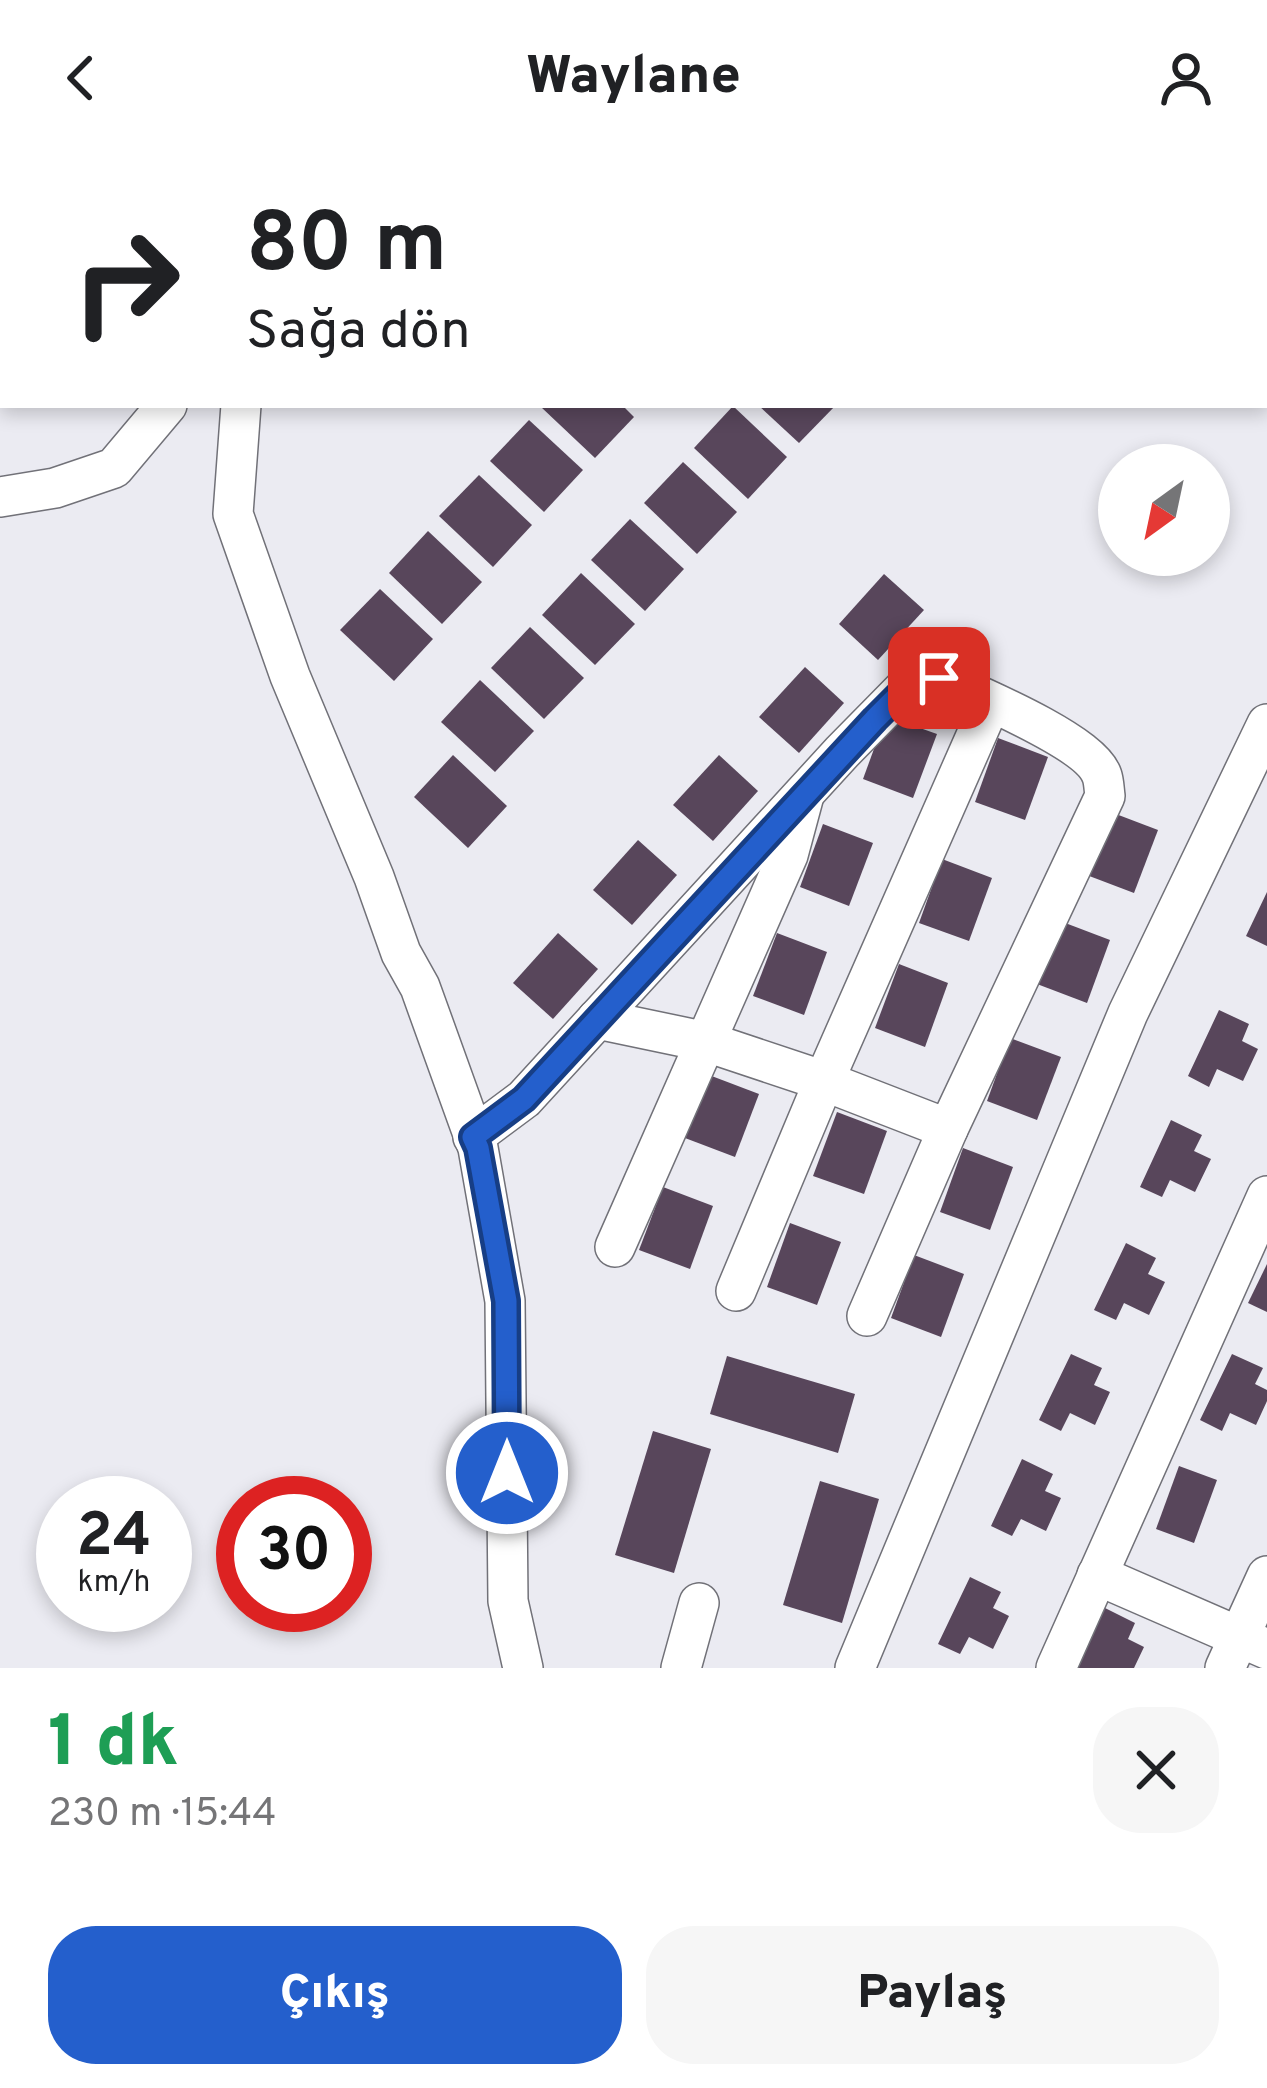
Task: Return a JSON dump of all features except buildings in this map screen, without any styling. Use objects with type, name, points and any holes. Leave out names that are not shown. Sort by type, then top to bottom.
[{"type":"street","points":[[0,497],[55,488],[114,468],[164,408]]},
{"type":"street","points":[[241,408],[233,514],[290,676],[367,858],[401,953],[420,987],[478,1148],[506,1301],[508,1601],[523,1668]]},
{"type":"street","points":[[473,1137],[524,1099],[908,686],[922,677],[939,678],[1045,728],[1102,773],[1105,796],[948,1129],[867,1316]]},
{"type":"street","points":[[736,1291],[991,702]]},
{"type":"street","points":[[855,1668],[1128,1013],[1267,724]]},
{"type":"street","points":[[615,1247],[788,855],[806,792]]},
{"type":"street","points":[[597,1019],[707,1042],[948,1129]]},
{"type":"street","points":[[1057,1668],[1267,1196]]},
{"type":"street","points":[[1097,1575],[1244,1652],[1267,1576]]},
{"type":"street","points":[[681,1668],[699,1604]]},
{"type":"route","points":[[507,1473],[506,1301],[473,1137],[524,1099],[908,686],[922,677],[939,678]]}]
